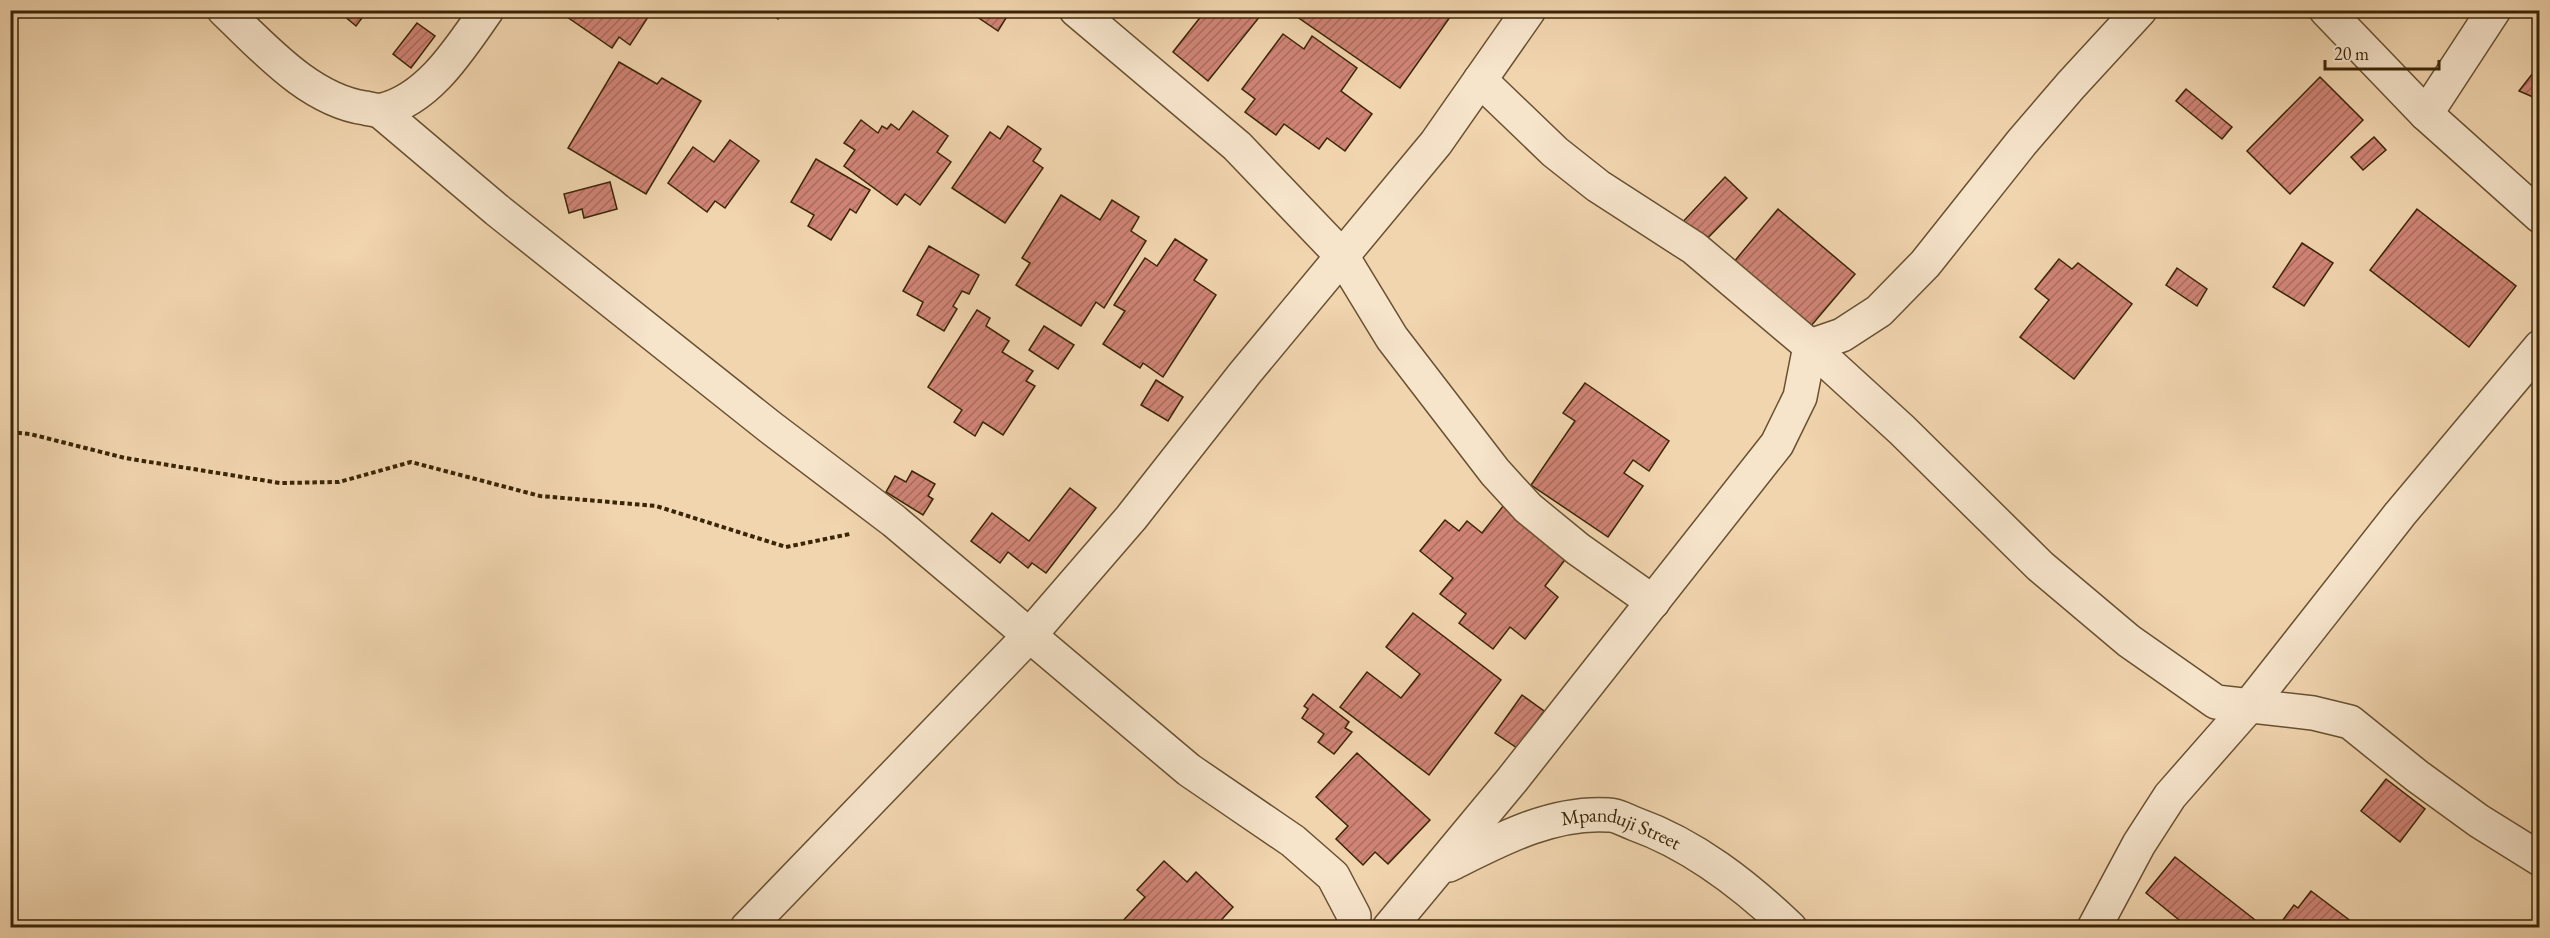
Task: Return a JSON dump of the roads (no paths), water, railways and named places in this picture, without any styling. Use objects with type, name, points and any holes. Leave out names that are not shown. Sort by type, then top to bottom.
[{"type":"street","points":[[224,10],[293,73],[326,94],[354,107],[380,111],[405,101],[438,75],[486,10]]},
{"type":"street","points":[[1076,10],[1237,146],[1342,256],[1392,338],[1495,472],[1528,508],[1578,549],[1653,602]]},
{"type":"street","points":[[747,927],[1029,636],[1131,518],[1245,373],[1436,143],[1529,10]]},
{"type":"street","points":[[1810,346],[1842,335],[1879,311],[1894,296],[1925,264],[2022,142],[2071,85],[2140,10]]},
{"type":"street","points":[[2326,10],[2426,114],[2540,216]]},
{"type":"street","points":[[2426,114],[2494,10]]},
{"type":"street","points":[[1480,80],[1555,152],[1598,186],[1694,248],[1810,346],[1902,430],[2040,566],[2129,641],[2216,702],[2313,713],[2350,722],[2417,776],[2479,821],[2540,859]]},
{"type":"street","points":[[380,111],[506,217],[770,427],[894,521],[1189,770],[1293,841],[1333,876],[1354,916],[1353,927]]},
{"type":"street","points":[[1389,927],[1436,872],[1653,602],[1777,444],[1800,397],[1810,346]]},
{"type":"street","points":[[2094,927],[2139,844],[2170,796],[2249,706],[2400,514],[2540,347]]},
{"type":"street","name":"Mpanduji Street","points":[[1436,872],[1498,840],[1557,819],[1611,814],[1656,831],[1710,862],[1762,901],[1790,927]]}]
